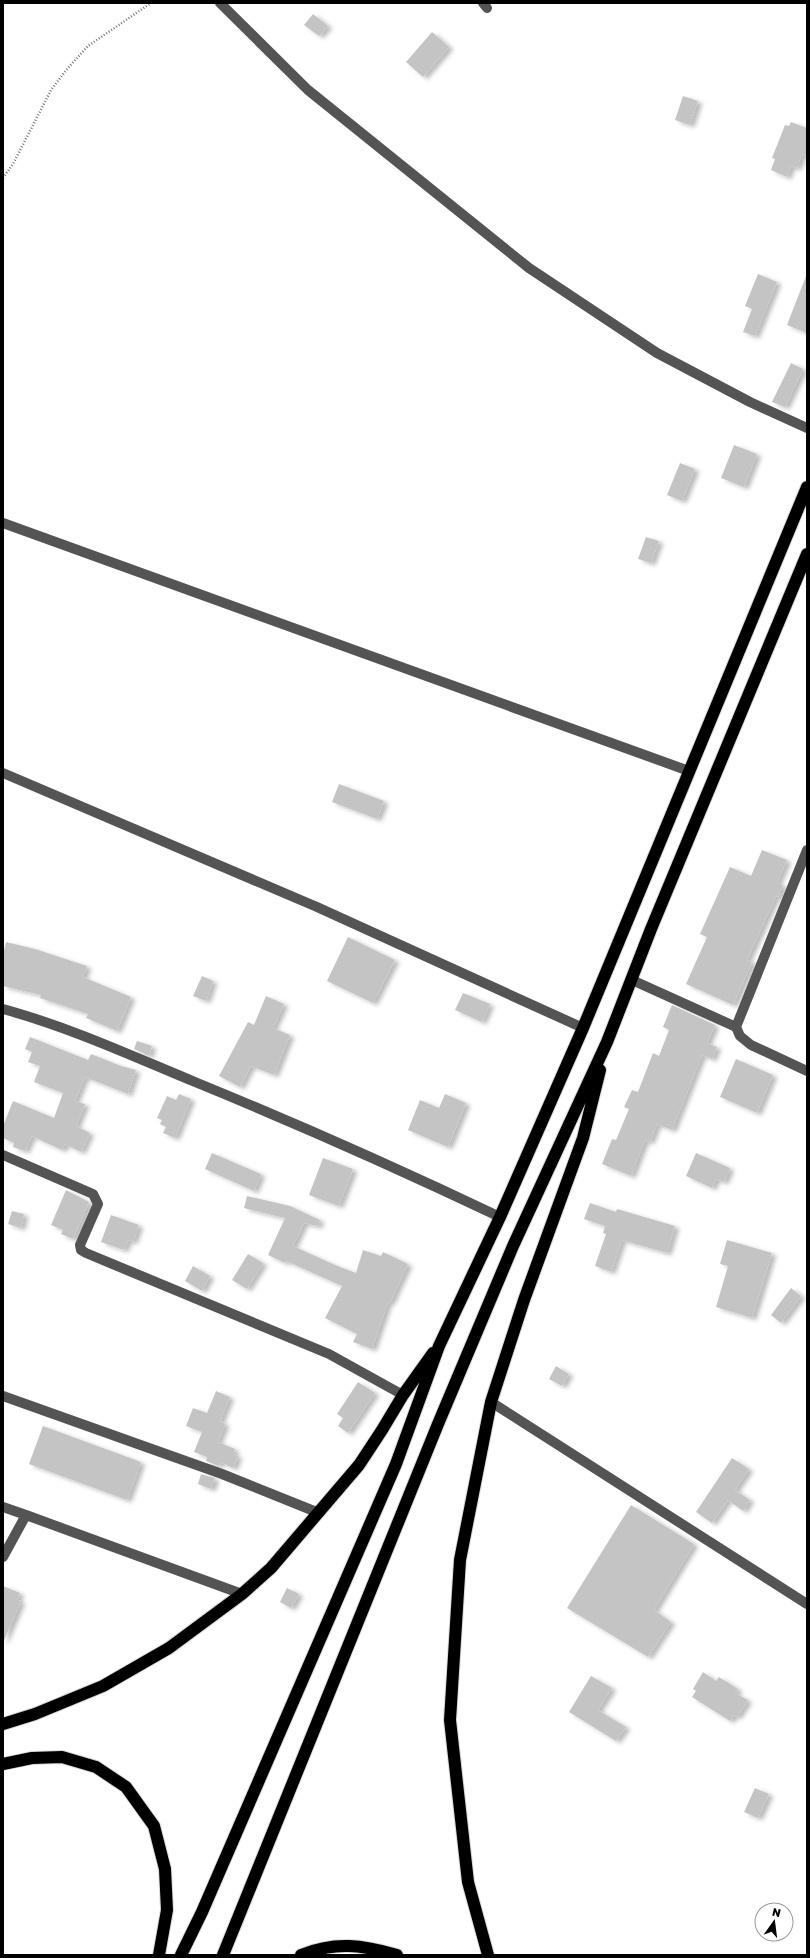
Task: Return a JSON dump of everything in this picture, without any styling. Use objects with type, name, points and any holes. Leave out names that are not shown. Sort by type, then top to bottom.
[{"type":"highway","points":[[181,1955],[202,1912],[396,1464],[439,1346],[500,1217],[583,1028],[807,487]]},
{"type":"highway","points":[[223,1955],[444,1410],[513,1246],[607,1042],[807,554]]},
{"type":"highway","points":[[488,1955],[468,1882],[450,1720],[460,1560],[491,1402],[524,1300],[583,1138],[607,1042]]},
{"type":"highway","points":[[3,1724],[35,1714],[103,1686],[169,1648],[242,1594],[271,1568],[319,1514],[359,1465],[403,1395],[439,1346]]},
{"type":"highway","points":[[3,1764],[32,1758],[62,1757],[96,1767],[126,1786],[154,1826],[165,1869],[167,1910],[160,1955]]},
{"type":"highway","points":[[301,1955],[335,1946],[369,1947],[397,1955]]},
{"type":"street","points":[[220,3],[308,90],[529,268],[657,353],[750,402],[807,428]]},
{"type":"street","points":[[3,523],[689,771]]},
{"type":"street","points":[[3,773],[317,907],[583,1028]]},
{"type":"street","points":[[736,1027],[807,850]]},
{"type":"street","points":[[632,980],[736,1027],[740,1036],[751,1045],[807,1071]]},
{"type":"street","points":[[3,1009],[28,1016],[118,1049],[411,1174],[500,1217]]},
{"type":"street","points":[[3,1155],[93,1194],[98,1204],[80,1245],[81,1250],[329,1354],[403,1395]]},
{"type":"street","points":[[3,1396],[222,1474],[319,1514]]},
{"type":"street","points":[[491,1402],[807,1604]]},
{"type":"street","points":[[3,1506],[242,1594]]},
{"type":"street","points":[[3,1557],[26,1515]]},
{"type":"path","points":[[3,178],[16,158],[51,90],[67,69],[88,46],[151,3]]},
{"type":"building","points":[[313,14],[328,26],[319,36],[304,25]]},
{"type":"building","points":[[432,32],[449,47],[423,77],[406,62]]},
{"type":"building","points":[[683,96],[698,101],[690,125],[675,120]]},
{"type":"building","points":[[791,122],[807,128],[807,156],[802,154],[797,168],[791,166],[787,177],[771,170],[775,159],[772,158],[785,125],[789,126]]},
{"type":"building","points":[[758,274],[777,282],[755,336],[743,332],[752,309],[745,306]]},
{"type":"building","points":[[807,276],[807,333],[787,325]]},
{"type":"building","points":[[791,363],[803,369],[785,407],[772,402]]},
{"type":"building","points":[[734,445],[757,454],[744,487],[721,478]]},
{"type":"building","points":[[680,463],[695,469],[682,501],[667,495]]},
{"type":"building","points":[[646,537],[659,541],[651,563],[638,559]]},
{"type":"building","points":[[339,784],[384,801],[377,819],[332,802]]},
{"type":"building","points":[[762,850],[787,860],[777,883],[783,885],[778,897],[776,896],[747,960],[752,962],[733,1005],[686,984],[707,937],[700,934],[730,867],[751,876]]},
{"type":"building","points":[[348,937],[395,960],[373,1003],[327,981]]},
{"type":"building","points":[[6,942],[35,949],[87,966],[83,977],[131,997],[117,1031],[86,1018],[88,1014],[40,998],[41,995],[3,986],[3,955]]},
{"type":"building","points":[[202,976],[213,981],[206,1001],[193,996]]},
{"type":"building","points":[[463,993],[490,1004],[482,1022],[455,1010]]},
{"type":"building","points":[[266,996],[284,1004],[273,1028],[290,1035],[274,1075],[251,1066],[240,1087],[219,1076],[248,1022],[254,1025]]},
{"type":"building","points":[[672,1005],[715,1025],[707,1043],[717,1047],[712,1059],[702,1055],[672,1130],[657,1124],[650,1142],[645,1140],[631,1176],[602,1164],[612,1139],[616,1140],[629,1109],[624,1107],[632,1090],[638,1092],[653,1053],[659,1056],[669,1030],[663,1027]]},
{"type":"building","points":[[30,1037],[88,1060],[91,1054],[121,1066],[136,1070],[128,1094],[85,1077],[75,1101],[85,1104],[76,1126],[90,1133],[81,1152],[65,1144],[62,1150],[32,1136],[25,1151],[13,1147],[14,1143],[3,1138],[3,1126],[13,1101],[54,1118],[63,1093],[34,1082],[40,1066],[28,1062],[32,1052],[25,1049]]},
{"type":"building","points":[[137,1041],[152,1046],[149,1056],[134,1049]]},
{"type":"building","points":[[736,1059],[773,1075],[757,1113],[720,1097]]},
{"type":"building","points":[[179,1094],[191,1099],[175,1138],[163,1133],[166,1127],[160,1124],[162,1120],[157,1118],[167,1096],[176,1100]]},
{"type":"building","points":[[445,1094],[466,1103],[448,1147],[408,1130],[420,1100],[439,1108]]},
{"type":"building","points":[[212,1153],[261,1174],[254,1191],[205,1169]]},
{"type":"building","points":[[696,1153],[730,1168],[724,1182],[716,1179],[712,1188],[686,1176]]},
{"type":"building","points":[[323,1158],[353,1169],[339,1206],[309,1195]]},
{"type":"building","points":[[66,1190],[89,1202],[73,1239],[61,1234],[63,1230],[51,1225]]},
{"type":"building","points":[[247,1196],[290,1206],[320,1220],[318,1226],[304,1223],[293,1246],[335,1265],[356,1273],[363,1250],[381,1256],[383,1252],[408,1264],[390,1303],[388,1302],[372,1349],[353,1342],[357,1334],[325,1318],[342,1286],[286,1261],[285,1263],[268,1255],[285,1218],[244,1208]]},
{"type":"building","points":[[590,1203],[616,1212],[617,1209],[675,1226],[667,1253],[622,1240],[611,1272],[595,1266],[606,1234],[603,1233],[605,1226],[584,1219]]},
{"type":"building","points":[[12,1211],[24,1214],[21,1228],[8,1224]]},
{"type":"building","points":[[111,1215],[139,1225],[133,1242],[128,1240],[124,1250],[101,1242]]},
{"type":"building","points":[[727,1240],[772,1253],[752,1318],[716,1307],[728,1266],[720,1264]]},
{"type":"building","points":[[248,1254],[263,1263],[247,1289],[232,1280]]},
{"type":"building","points":[[193,1266],[210,1276],[202,1291],[185,1281]]},
{"type":"building","points":[[791,1288],[801,1296],[781,1323],[771,1315]]},
{"type":"building","points":[[556,1366],[569,1374],[562,1386],[549,1379]]},
{"type":"building","points":[[358,1382],[375,1393],[348,1433],[338,1426],[343,1418],[337,1414]]},
{"type":"building","points":[[216,1391],[230,1397],[220,1421],[225,1424],[218,1442],[235,1449],[233,1454],[238,1456],[233,1468],[220,1462],[219,1466],[206,1461],[207,1457],[194,1452],[202,1432],[186,1426],[193,1408],[207,1413]]},
{"type":"building","points":[[43,1426],[141,1462],[127,1500],[29,1464]]},
{"type":"building","points":[[732,1458],[749,1469],[735,1490],[750,1500],[743,1511],[728,1500],[712,1523],[696,1512]]},
{"type":"building","points":[[201,1474],[215,1478],[211,1489],[198,1484]]},
{"type":"building","points":[[631,1505],[694,1544],[654,1610],[671,1622],[648,1657],[567,1608]]},
{"type":"building","points":[[3,1586],[20,1593],[17,1600],[21,1601],[3,1643]]},
{"type":"building","points":[[287,1588],[299,1594],[291,1608],[280,1602]]},
{"type":"building","points":[[703,1672],[716,1681],[719,1677],[738,1689],[735,1693],[748,1700],[737,1717],[734,1715],[730,1721],[692,1697],[696,1691],[693,1689]]},
{"type":"building","points":[[591,1676],[612,1688],[598,1710],[626,1727],[616,1741],[569,1712]]},
{"type":"building","points":[[755,1788],[769,1794],[758,1818],[744,1812]]}]
